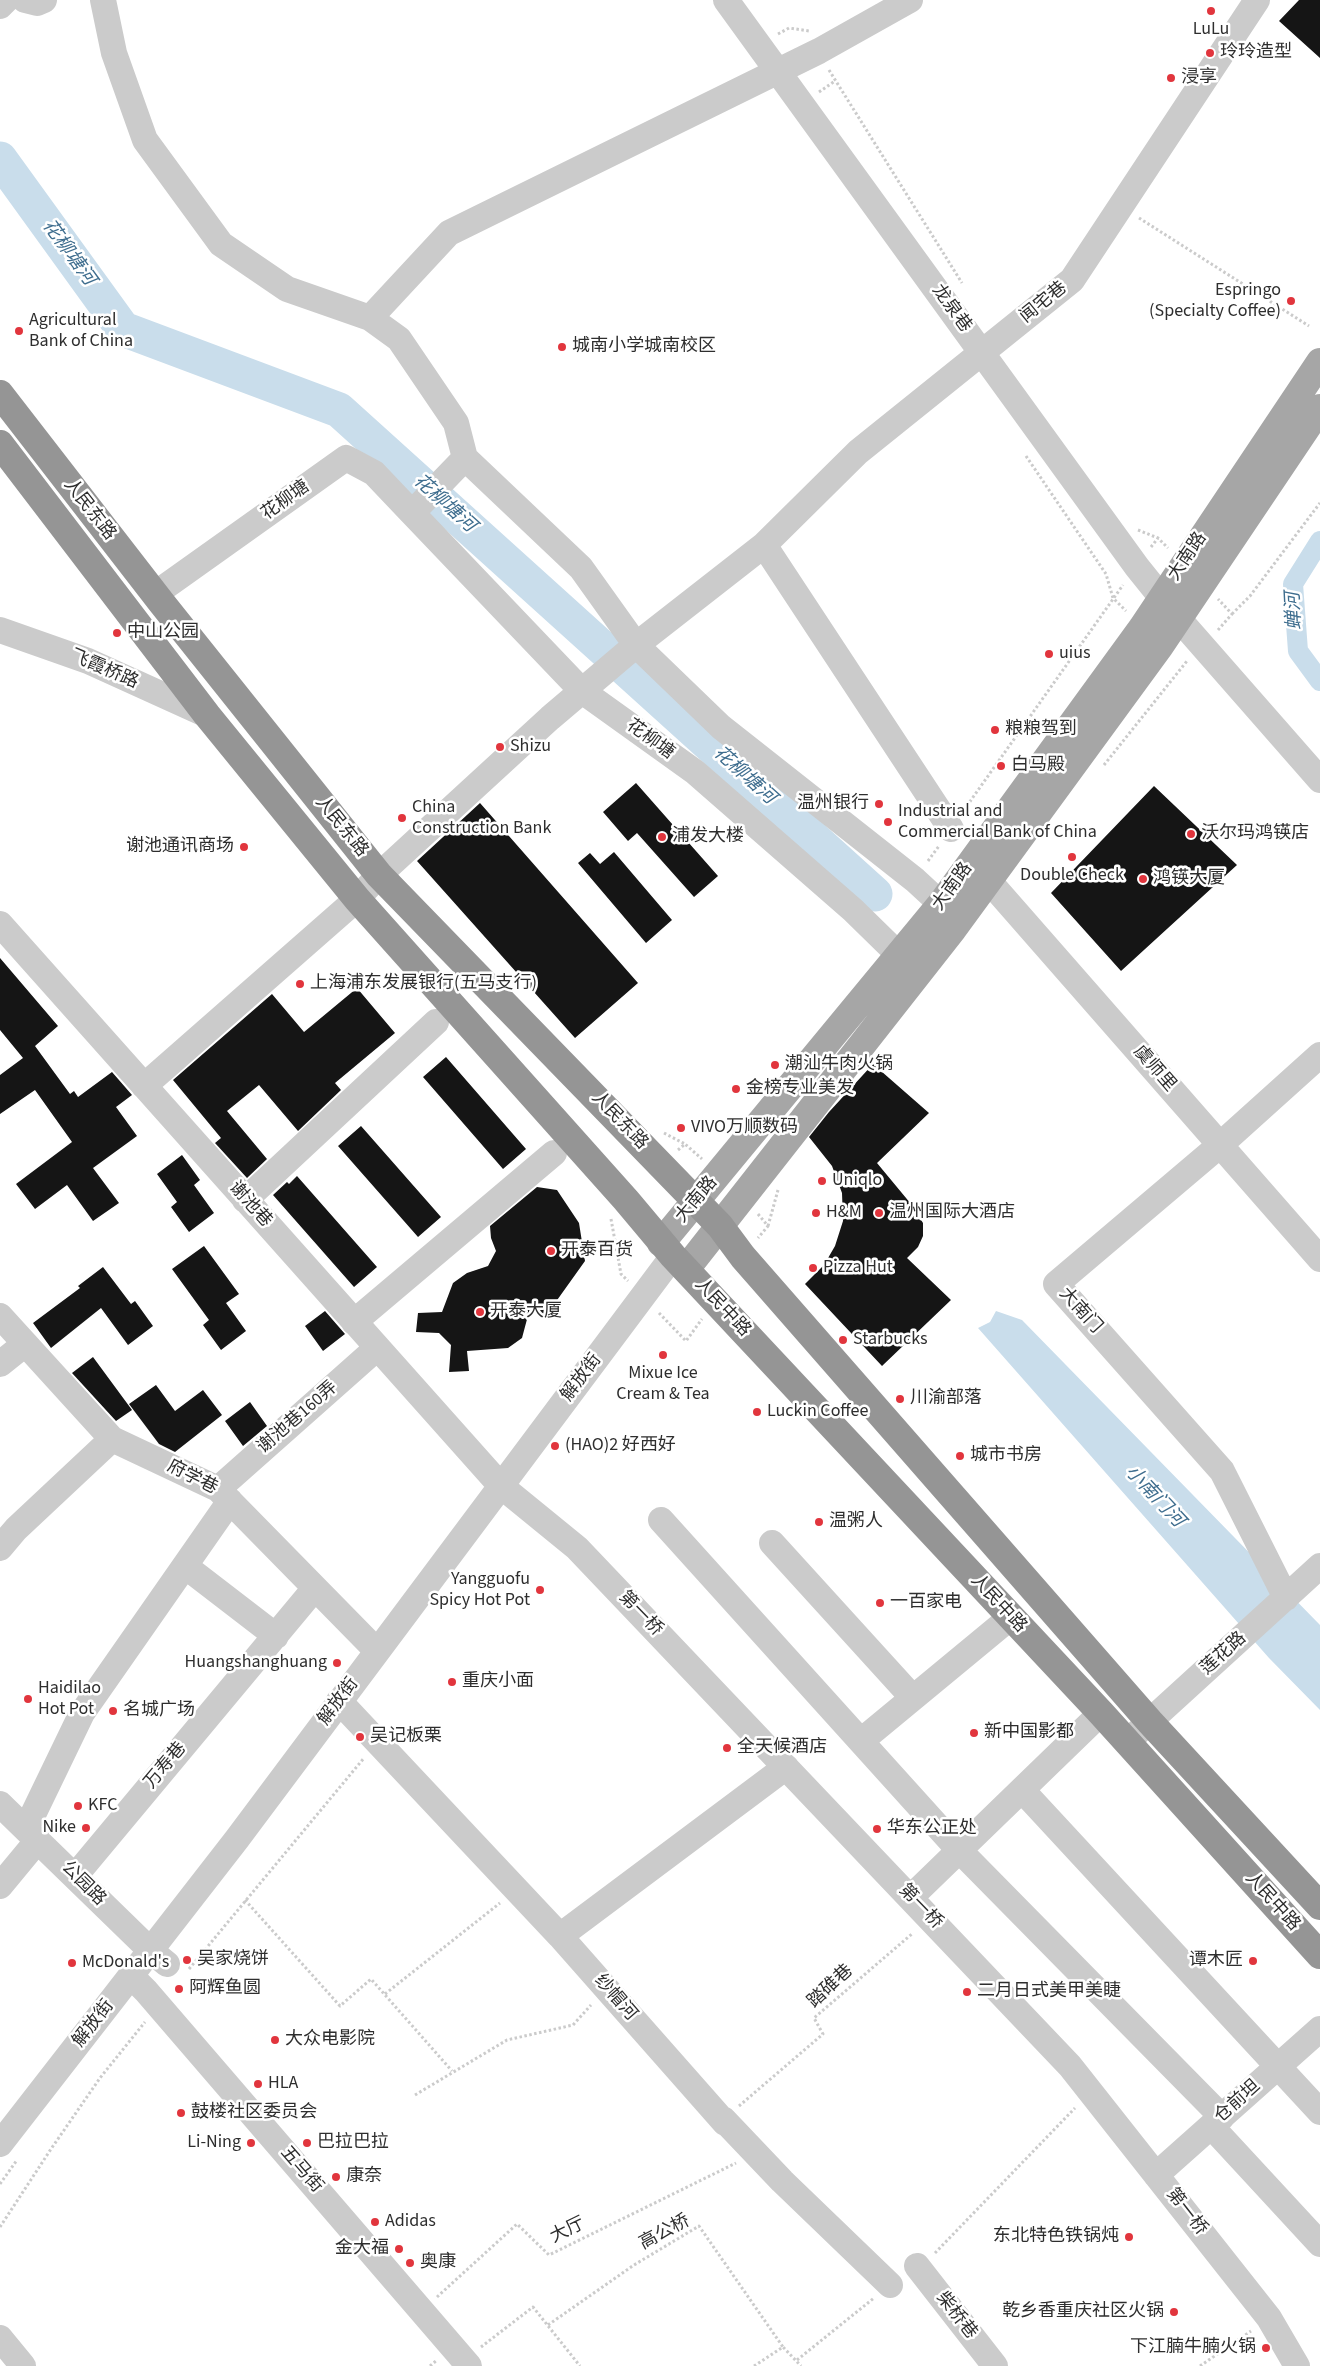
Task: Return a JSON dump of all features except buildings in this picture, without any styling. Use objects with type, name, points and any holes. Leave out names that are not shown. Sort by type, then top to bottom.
[{"type":"highway","name":"人民东路","points":[[0,394],[155,594],[379,875],[697,1200],[720,1226]]},
{"type":"highway","name":"人民东路","points":[[0,444],[206,715],[357,899],[626,1200],[673,1256]]},
{"type":"highway","name":"人民中路","points":[[720,1226],[743,1257],[1150,1722],[1320,1906]]},
{"type":"highway","name":"人民中路","points":[[673,1256],[1101,1713],[1320,1955]]},
{"type":"main road","name":"大南路","points":[[673,1256],[720,1226],[910,964],[1142,628],[1320,362]]},
{"type":"main road","name":"大南路","points":[[942,916],[988,880],[1160,646],[1320,408]]},
{"type":"main road","name":"大南路","points":[[673,1256],[697,1200],[910,964]]},
{"type":"street","points":[[0,6],[6,0]]},
{"type":"street","points":[[103,0],[114,53],[146,140],[221,244],[287,289],[370,318],[399,339],[456,423],[457,467],[415,510]]},
{"type":"street","name":"龙泉巷","points":[[726,0],[778,69],[1137,566],[1178,618]]},
{"type":"street","points":[[370,318],[449,233],[778,69],[814,40],[910,0]]},
{"type":"street","name":"闻宅巷","points":[[144,1086],[357,899],[379,875],[582,691],[636,645],[764,546],[858,452],[1072,280],[1257,0]]},
{"type":"street","name":"花柳塘","points":[[155,594],[346,458],[374,473],[415,510],[582,691],[695,772],[853,910],[910,964]]},
{"type":"street","points":[[457,467],[581,568],[636,645],[721,727],[915,880],[942,916]]},
{"type":"street","points":[[764,546],[951,829]]},
{"type":"street","points":[[1178,618],[1320,780]]},
{"type":"street","name":"飞霞桥路","points":[[0,630],[88,661],[206,715]]},
{"type":"street","name":"虞师里","points":[[988,880],[1320,1259]]},
{"type":"street","name":"谢池巷","points":[[0,924],[501,1486]]},
{"type":"street","points":[[245,1200],[436,1022]]},
{"type":"street","name":"大南门","points":[[1286,1598],[1222,1471],[1056,1284],[1220,1145],[1320,1055]]},
{"type":"street","points":[[354,1322],[554,1154]]},
{"type":"street","name":"解放街","points":[[0,2144],[131,1976],[158,1957],[237,1839],[673,1256]]},
{"type":"street","name":"府学巷","points":[[0,1316],[112,1439],[224,1495],[377,1651]]},
{"type":"street","points":[[0,1364],[25,1344]]},
{"type":"street","name":"谢池巷160弄","points":[[0,1886],[32,1835],[82,1713],[185,1566],[224,1495],[377,1348]]},
{"type":"street","points":[[0,1548],[16,1530],[112,1439]]},
{"type":"street","name":"第一桥","points":[[501,1486],[577,1548],[1070,2066],[1269,2318],[1297,2366]]},
{"type":"street","points":[[661,1520],[959,1850],[1216,2122],[1320,2244]]},
{"type":"street","points":[[772,1543],[914,1698]]},
{"type":"street","points":[[185,1566],[276,1636]]},
{"type":"street","name":"莲花路","points":[[1127,1742],[1320,1566]]},
{"type":"street","name":"万寿巷","points":[[75,1876],[315,1588]]},
{"type":"street","points":[[861,1741],[1011,1617]]},
{"type":"street","name":"纱帽河","points":[[339,1701],[560,1936],[725,2123],[724,2120],[755,2154],[890,2285]]},
{"type":"street","points":[[910,1898],[1101,1713]]},
{"type":"street","points":[[560,1936],[786,1767]]},
{"type":"street","points":[[1022,1790],[1320,2112]]},
{"type":"street","name":"公园路","points":[[0,1804],[158,1957]]},
{"type":"street","name":"五马街","points":[[131,1976],[467,2363]]},
{"type":"street","name":"仓前坦","points":[[1156,2175],[1320,2029]]},
{"type":"street","name":"柴桥巷","points":[[917,2266],[995,2366]]},
{"type":"street","points":[[0,2338],[22,2366]]},
{"type":"path","points":[[814,40],[835,81],[966,290]]},
{"type":"path","points":[[1121,206],[1309,326]]},
{"type":"path","points":[[1232,614],[1250,596],[1320,503]]},
{"type":"path","points":[[1137,530],[1158,538]]},
{"type":"path","points":[[915,880],[1114,598]]},
{"type":"path","points":[[385,1994],[517,1890]]},
{"type":"path","points":[[246,1900],[340,2006],[371,1979],[452,2071]]},
{"type":"path","name":"踏碓巷","points":[[724,2120],[823,2034],[814,2018],[931,1918]]},
{"type":"path","points":[[416,2095],[452,2071],[507,2040],[573,2025],[606,1988]]},
{"type":"path","points":[[917,2266],[941,2249],[1090,2092]]},
{"type":"path","name":"大厅","points":[[421,2310],[517,2224],[549,2255],[755,2154]]},
{"type":"path","name":"高公桥","points":[[548,2325],[634,2265],[699,2226],[782,2347],[797,2360]]},
{"type":"path","points":[[800,2366],[797,2360],[890,2285]]},
{"type":"path","points":[[467,2363],[533,2307],[580,2366]]},
{"type":"path","points":[[1200,2366],[1269,2318]]},
{"type":"path","points":[[754,2366],[782,2347]]},
{"type":"water","name":"小南门河","points":[[996,1311],[1022,1320],[1320,1625],[1320,1710],[1269,1658],[978,1328],[990,1322]]},
{"type":"waterway","name":"花柳塘河","points":[[0,159],[123,329],[339,410],[875,894]]},
{"type":"waterway","name":"蝉河","points":[[1320,541],[1293,584],[1298,651],[1320,681]]},
{"type":"place","name":"LuLu","points":[[1211,11]]},
{"type":"place","name":"玲玲造型","points":[[1210,53]]},
{"type":"place","name":"浸享","points":[[1171,78]]},
{"type":"place","name":"Espringo (Specialty Coffee)","points":[[1291,301]]},
{"type":"place","name":"Agricultural Bank of China","points":[[19,331]]},
{"type":"place","name":"城南小学城南校区","points":[[562,347]]},
{"type":"place","name":"中山公园","points":[[117,633]]},
{"type":"place","name":"uius","points":[[1049,654]]},
{"type":"place","name":"粮粮驾到","points":[[995,730]]},
{"type":"place","name":"Shizu","points":[[500,747]]},
{"type":"place","name":"白马殿","points":[[1001,766]]},
{"type":"place","name":"温州银行","points":[[879,804]]},
{"type":"place","name":"China Construction Bank","points":[[402,818]]},
{"type":"place","name":"Industrial and Commercial Bank of China","points":[[888,822]]},
{"type":"place","name":"沃尔玛鸿锳店","points":[[1191,834]]},
{"type":"place","name":"浦发大楼","points":[[662,837]]},
{"type":"place","name":"谢池通讯商场","points":[[244,847]]},
{"type":"place","name":"Double Check","points":[[1072,857]]},
{"type":"place","name":"鸿锳大厦","points":[[1143,879]]},
{"type":"place","name":"上海浦东发展银行(五马支行)","points":[[300,984]]},
{"type":"place","name":"潮汕牛肉火锅","points":[[775,1065]]},
{"type":"place","name":"金榜专业美发","points":[[736,1089]]},
{"type":"place","name":"VIVO万顺数码","points":[[681,1128]]},
{"type":"place","name":"Uniqlo","points":[[822,1181]]},
{"type":"place","name":"H&M","points":[[816,1213]]},
{"type":"place","name":"温州国际大酒店","points":[[879,1213]]},
{"type":"place","name":"开泰百货","points":[[551,1251]]},
{"type":"place","name":"Pizza Hut","points":[[813,1268]]},
{"type":"place","name":"开泰大厦","points":[[480,1312]]},
{"type":"place","name":"Starbucks","points":[[843,1340]]},
{"type":"place","name":"Mixue Ice Cream & Tea","points":[[663,1355]]},
{"type":"place","name":"川渝部落","points":[[900,1399]]},
{"type":"place","name":"Luckin Coffee","points":[[757,1412]]},
{"type":"place","name":"(HAO)2 好西好","points":[[555,1446]]},
{"type":"place","name":"城市书房","points":[[960,1456]]},
{"type":"place","name":"温粥人","points":[[819,1522]]},
{"type":"place","name":"Yangguofu Spicy Hot Pot","points":[[540,1590]]},
{"type":"place","name":"一百家电","points":[[880,1603]]},
{"type":"place","name":"Huangshanghuang","points":[[337,1663]]},
{"type":"place","name":"重庆小面","points":[[452,1682]]},
{"type":"place","name":"Haidilao Hot Pot","points":[[28,1699]]},
{"type":"place","name":"名城广场","points":[[113,1711]]},
{"type":"place","name":"新中国影都","points":[[974,1733]]},
{"type":"place","name":"吴记板栗","points":[[360,1737]]},
{"type":"place","name":"全天候酒店","points":[[727,1748]]},
{"type":"place","name":"KFC","points":[[78,1806]]},
{"type":"place","name":"Nike","points":[[86,1828]]},
{"type":"place","name":"华东公正处","points":[[877,1829]]},
{"type":"place","name":"吴家烧饼","points":[[187,1960]]},
{"type":"place","name":"谭木匠","points":[[1253,1961]]},
{"type":"place","name":"McDonald's","points":[[72,1963]]},
{"type":"place","name":"阿辉鱼圆","points":[[179,1989]]},
{"type":"place","name":"二月日式美甲美睫","points":[[967,1992]]},
{"type":"place","name":"大众电影院","points":[[275,2040]]},
{"type":"place","name":"HLA","points":[[258,2084]]},
{"type":"place","name":"鼓楼社区委员会","points":[[181,2113]]},
{"type":"place","name":"Li-Ning","points":[[251,2143]]},
{"type":"place","name":"巴拉巴拉","points":[[307,2143]]},
{"type":"place","name":"康奈","points":[[336,2177]]},
{"type":"place","name":"Adidas","points":[[375,2222]]},
{"type":"place","name":"东北特色铁锅炖","points":[[1129,2237]]},
{"type":"place","name":"金大福","points":[[399,2249]]},
{"type":"place","name":"奥康","points":[[410,2263]]},
{"type":"place","name":"乾乡香重庆社区火锅","points":[[1174,2312]]},
{"type":"place","name":"下江腩牛腩火锅","points":[[1266,2348]]}]
